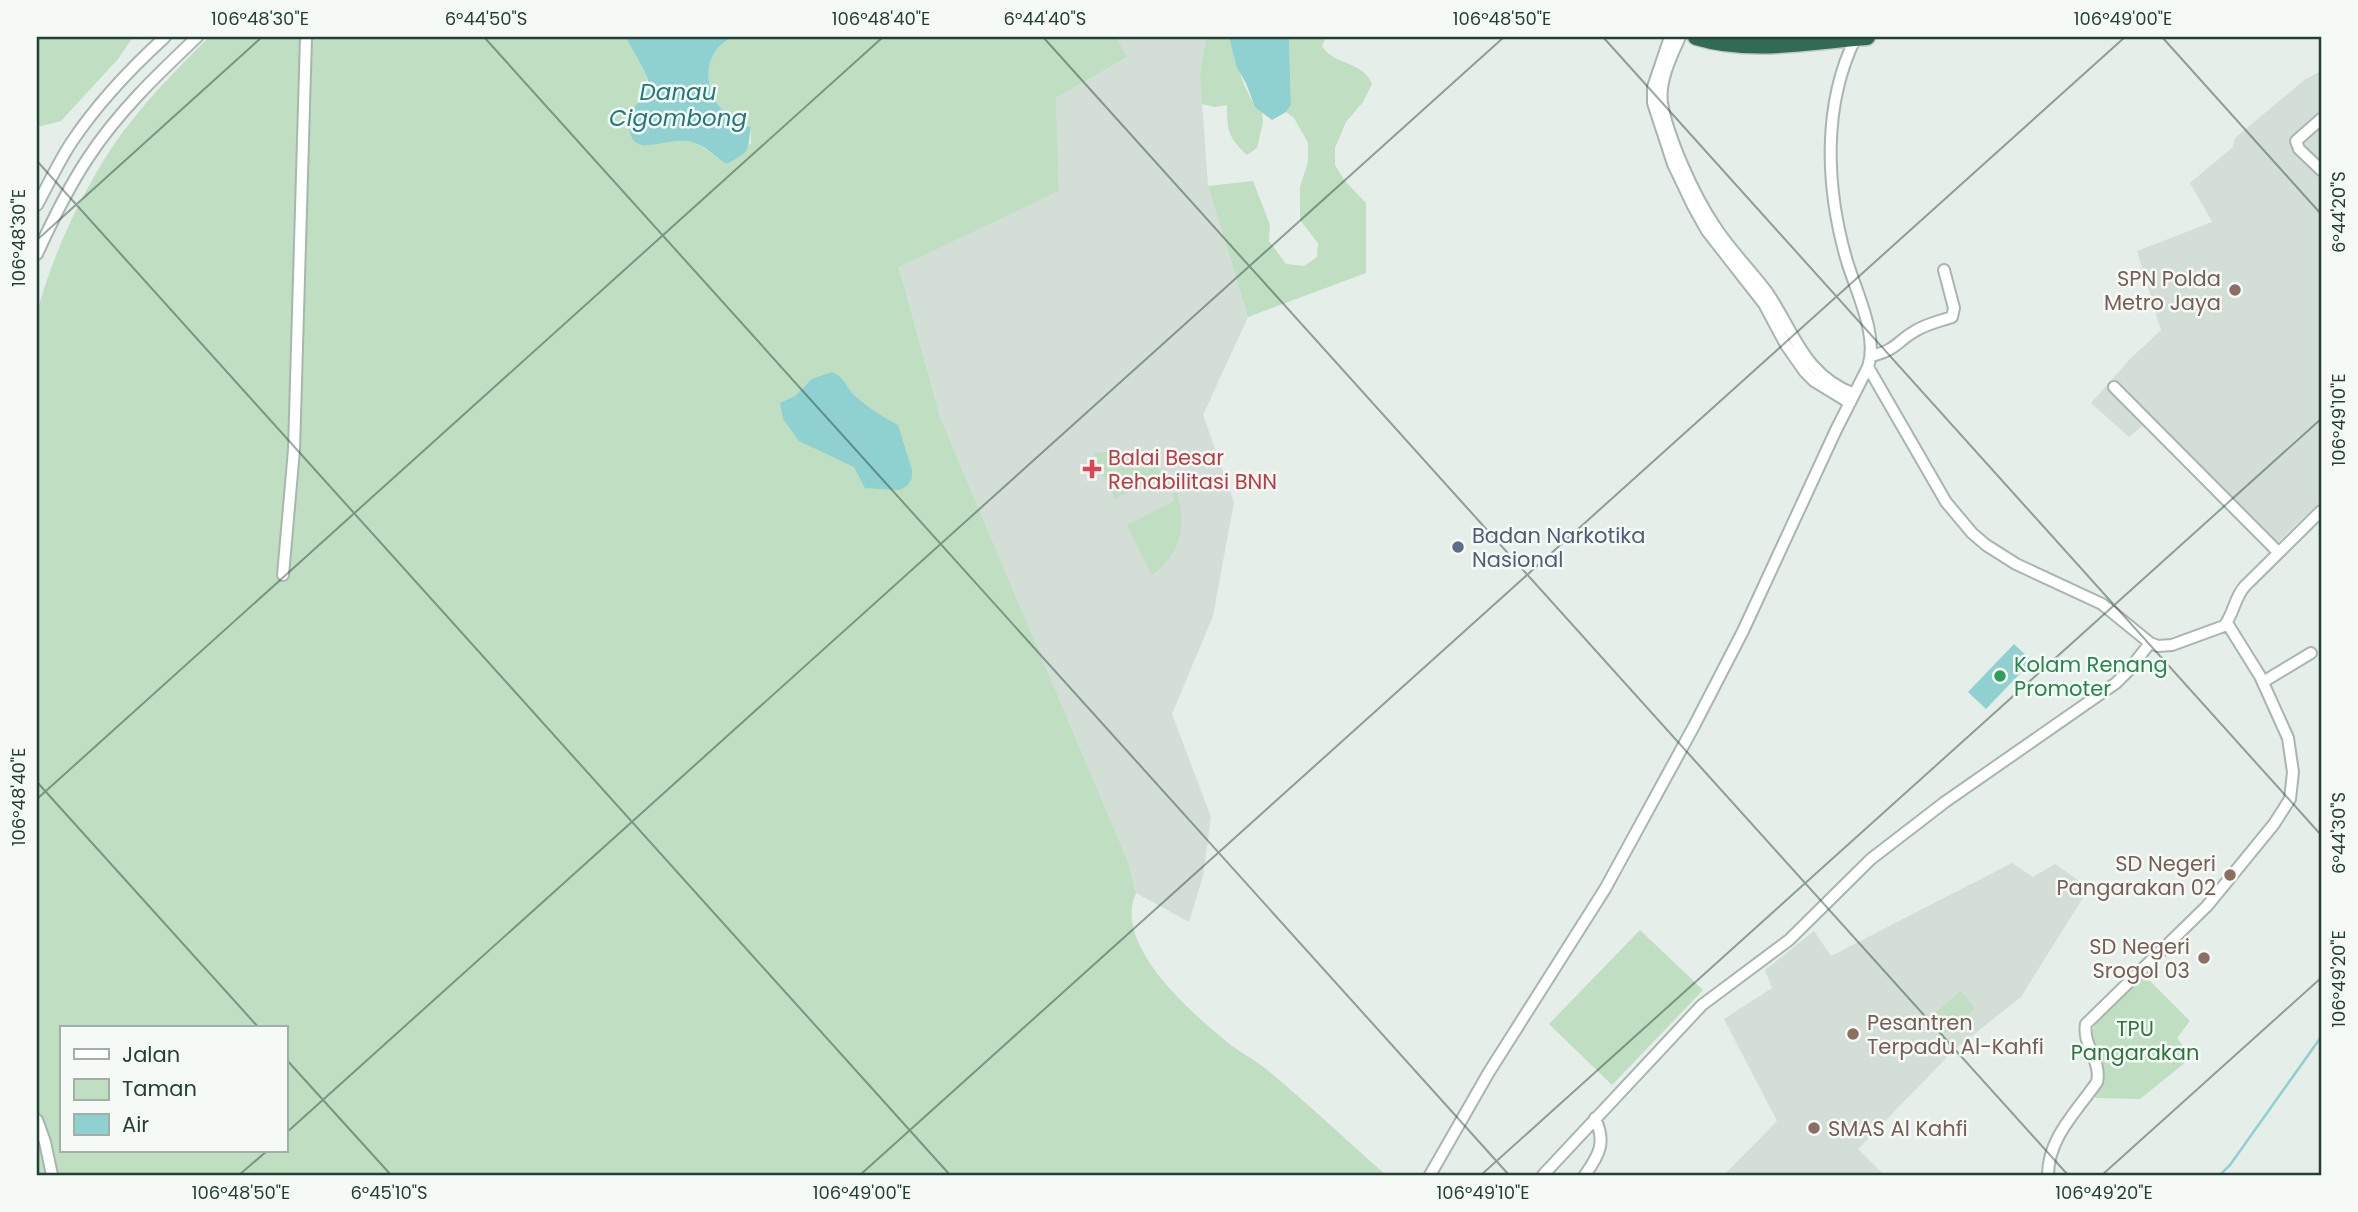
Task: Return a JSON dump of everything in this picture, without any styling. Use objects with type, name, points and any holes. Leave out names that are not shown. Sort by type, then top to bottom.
[{"type":"highway","points":[[1696,37],[1724,43],[1759,45],[1867,37]]},
{"type":"street","points":[[37,205],[71,143],[92,115],[164,37]]},
{"type":"street","points":[[37,254],[72,183],[102,138],[136,97],[197,37]]},
{"type":"street","points":[[283,575],[294,450],[306,37]]},
{"type":"street","points":[[1670,37],[1653,87],[1655,113],[1673,164],[1702,223],[1768,302]]},
{"type":"street","points":[[1680,37],[1662,88],[1664,110],[1681,161],[1714,226],[1793,341],[1812,366],[1852,399]]},
{"type":"street","points":[[1856,37],[1844,64],[1832,122],[1832,192],[1838,230],[1866,322],[1870,361],[1947,502],[1972,533],[2016,564],[2102,604],[2150,643],[2172,646],[2227,623],[2239,592],[2321,511]]},
{"type":"street","points":[[2321,119],[2296,141],[2299,149],[2321,170]]},
{"type":"street","points":[[1430,1175],[1489,1072],[1605,889],[1694,726],[1743,631],[1870,361],[1893,349],[1913,332],[1952,317],[1954,308],[1944,270]]},
{"type":"street","points":[[2114,387],[2278,552]]},
{"type":"street","points":[[2048,1175],[2049,1160],[2055,1142],[2098,1076],[2086,1040],[2086,1024],[2207,906],[2274,824],[2290,799],[2293,772],[2288,738],[2263,682],[2227,623]]},
{"type":"street","points":[[1543,1175],[1702,1005],[1788,940],[1871,859],[1945,802],[2116,683],[2150,643]]},
{"type":"street","points":[[2263,682],[2311,653]]},
{"type":"street","points":[[1585,1175],[1595,1162],[1602,1141],[1595,1118]]},
{"type":"street","points":[[37,1120],[52,1175]]},
{"type":"shaded area","name":"Balai Besar Rehabilitasi BNN","points":[[1116,37],[1206,37],[1200,74],[1208,186],[1248,317],[1203,415],[1234,502],[1213,616],[1172,714],[1211,817],[1203,876],[1189,922],[1136,893],[1128,862],[940,417],[899,266],[1059,191],[1056,98],[1127,57]]},
{"type":"shaded area","name":"SPN Polda Metro Jaya","points":[[2321,71],[2321,501],[2272,548],[2148,421],[2129,437],[2091,403],[2129,360],[2161,330],[2137,251],[2212,222],[2190,183],[2233,147],[2235,138],[2304,80]]},
{"type":"shaded area","name":"Pesantren Terpadu Al-Kahfi","points":[[2012,863],[2033,877],[2055,864],[2089,888],[2021,997],[1954,1050],[1858,1149],[1884,1175],[1724,1175],[1777,1121],[1724,1019],[1772,988],[1765,970],[1814,931],[1831,956]]},
{"type":"green space","points":[[37,37],[133,37],[118,59],[61,121],[37,127]]},
{"type":"green space","points":[[209,37],[626,37],[645,73],[648,87],[632,110],[685,139],[693,140],[726,164],[751,143],[751,127],[724,112],[710,87],[708,73],[711,59],[719,47],[732,37],[1116,37],[1127,57],[1056,98],[1059,191],[899,267],[940,417],[1128,862],[1136,893],[1132,913],[1135,934],[1145,955],[1159,976],[1195,1014],[1232,1046],[1266,1069],[1386,1175],[37,1175],[37,312],[59,247],[79,205],[113,146],[158,89]]},
{"type":"green space","points":[[1206,37],[1229,37],[1246,88],[1262,112],[1263,122],[1257,148],[1247,155],[1230,133],[1227,105],[1215,107],[1202,104],[1200,74]]},
{"type":"green space","points":[[1289,37],[1326,37],[1322,46],[1327,52],[1362,71],[1372,84],[1363,102],[1346,122],[1335,148],[1335,165],[1344,180],[1366,203],[1366,273],[1248,317],[1208,186],[1253,181],[1270,225],[1269,241],[1286,264],[1304,266],[1317,257],[1318,243],[1300,220],[1300,187],[1308,162],[1308,143],[1294,118],[1286,112],[1291,105]]},
{"type":"green space","points":[[1115,450],[1147,461],[1172,483],[1168,485],[1163,476],[1115,499],[1093,454]]},
{"type":"green space","points":[[1176,492],[1181,516],[1179,538],[1169,558],[1152,575],[1127,525],[1175,501],[1172,494]]},
{"type":"green space","points":[[1640,930],[1703,990],[1612,1085],[1549,1024]]},
{"type":"green space","name":"TPU Pangarakan","points":[[2144,975],[2190,1021],[2177,1038],[2192,1057],[2140,1099],[2096,1098],[2093,1094],[2100,1071],[2087,1043],[2110,1004]]},
{"type":"green space","points":[[1961,991],[1975,1009],[1945,1033],[1931,1016]]},
{"type":"water","name":"Danau Cigombong","points":[[626,37],[732,37],[719,47],[711,59],[708,73],[715,100],[724,112],[751,127],[747,150],[726,164],[706,149],[687,141],[645,145],[633,140],[629,124],[631,113],[646,94],[648,81]]},
{"type":"water","points":[[1229,37],[1289,37],[1291,105],[1286,112],[1272,120],[1255,107],[1237,68]]},
{"type":"water","points":[[832,372],[840,377],[860,400],[898,425],[912,470],[908,485],[900,490],[865,488],[854,467],[799,441],[783,419],[780,403],[795,396],[812,379]]},
{"type":"water","name":"Kolam Renang Promoter","points":[[2014,644],[2032,661],[1986,709],[1968,692]]},
{"type":"waterway","points":[[2220,1175],[2230,1165],[2321,1037]]},
{"type":"place","name":"SPN Polda Metro Jaya","points":[[2235,290]]},
{"type":"place","name":"Balai Besar Rehabilitasi BNN","points":[[1092,469]]},
{"type":"place","name":"Badan Narkotika Nasional","points":[[1458,547]]},
{"type":"place","name":"Kolam Renang Promoter","points":[[2000,676]]},
{"type":"place","name":"SD Negeri Pangarakan 02","points":[[2230,875]]},
{"type":"place","name":"SD Negeri Srogol 03","points":[[2204,958]]},
{"type":"place","name":"Pesantren Terpadu Al-Kahfi","points":[[1853,1034]]},
{"type":"place","name":"SMAS Al Kahfi","points":[[1814,1128]]}]
